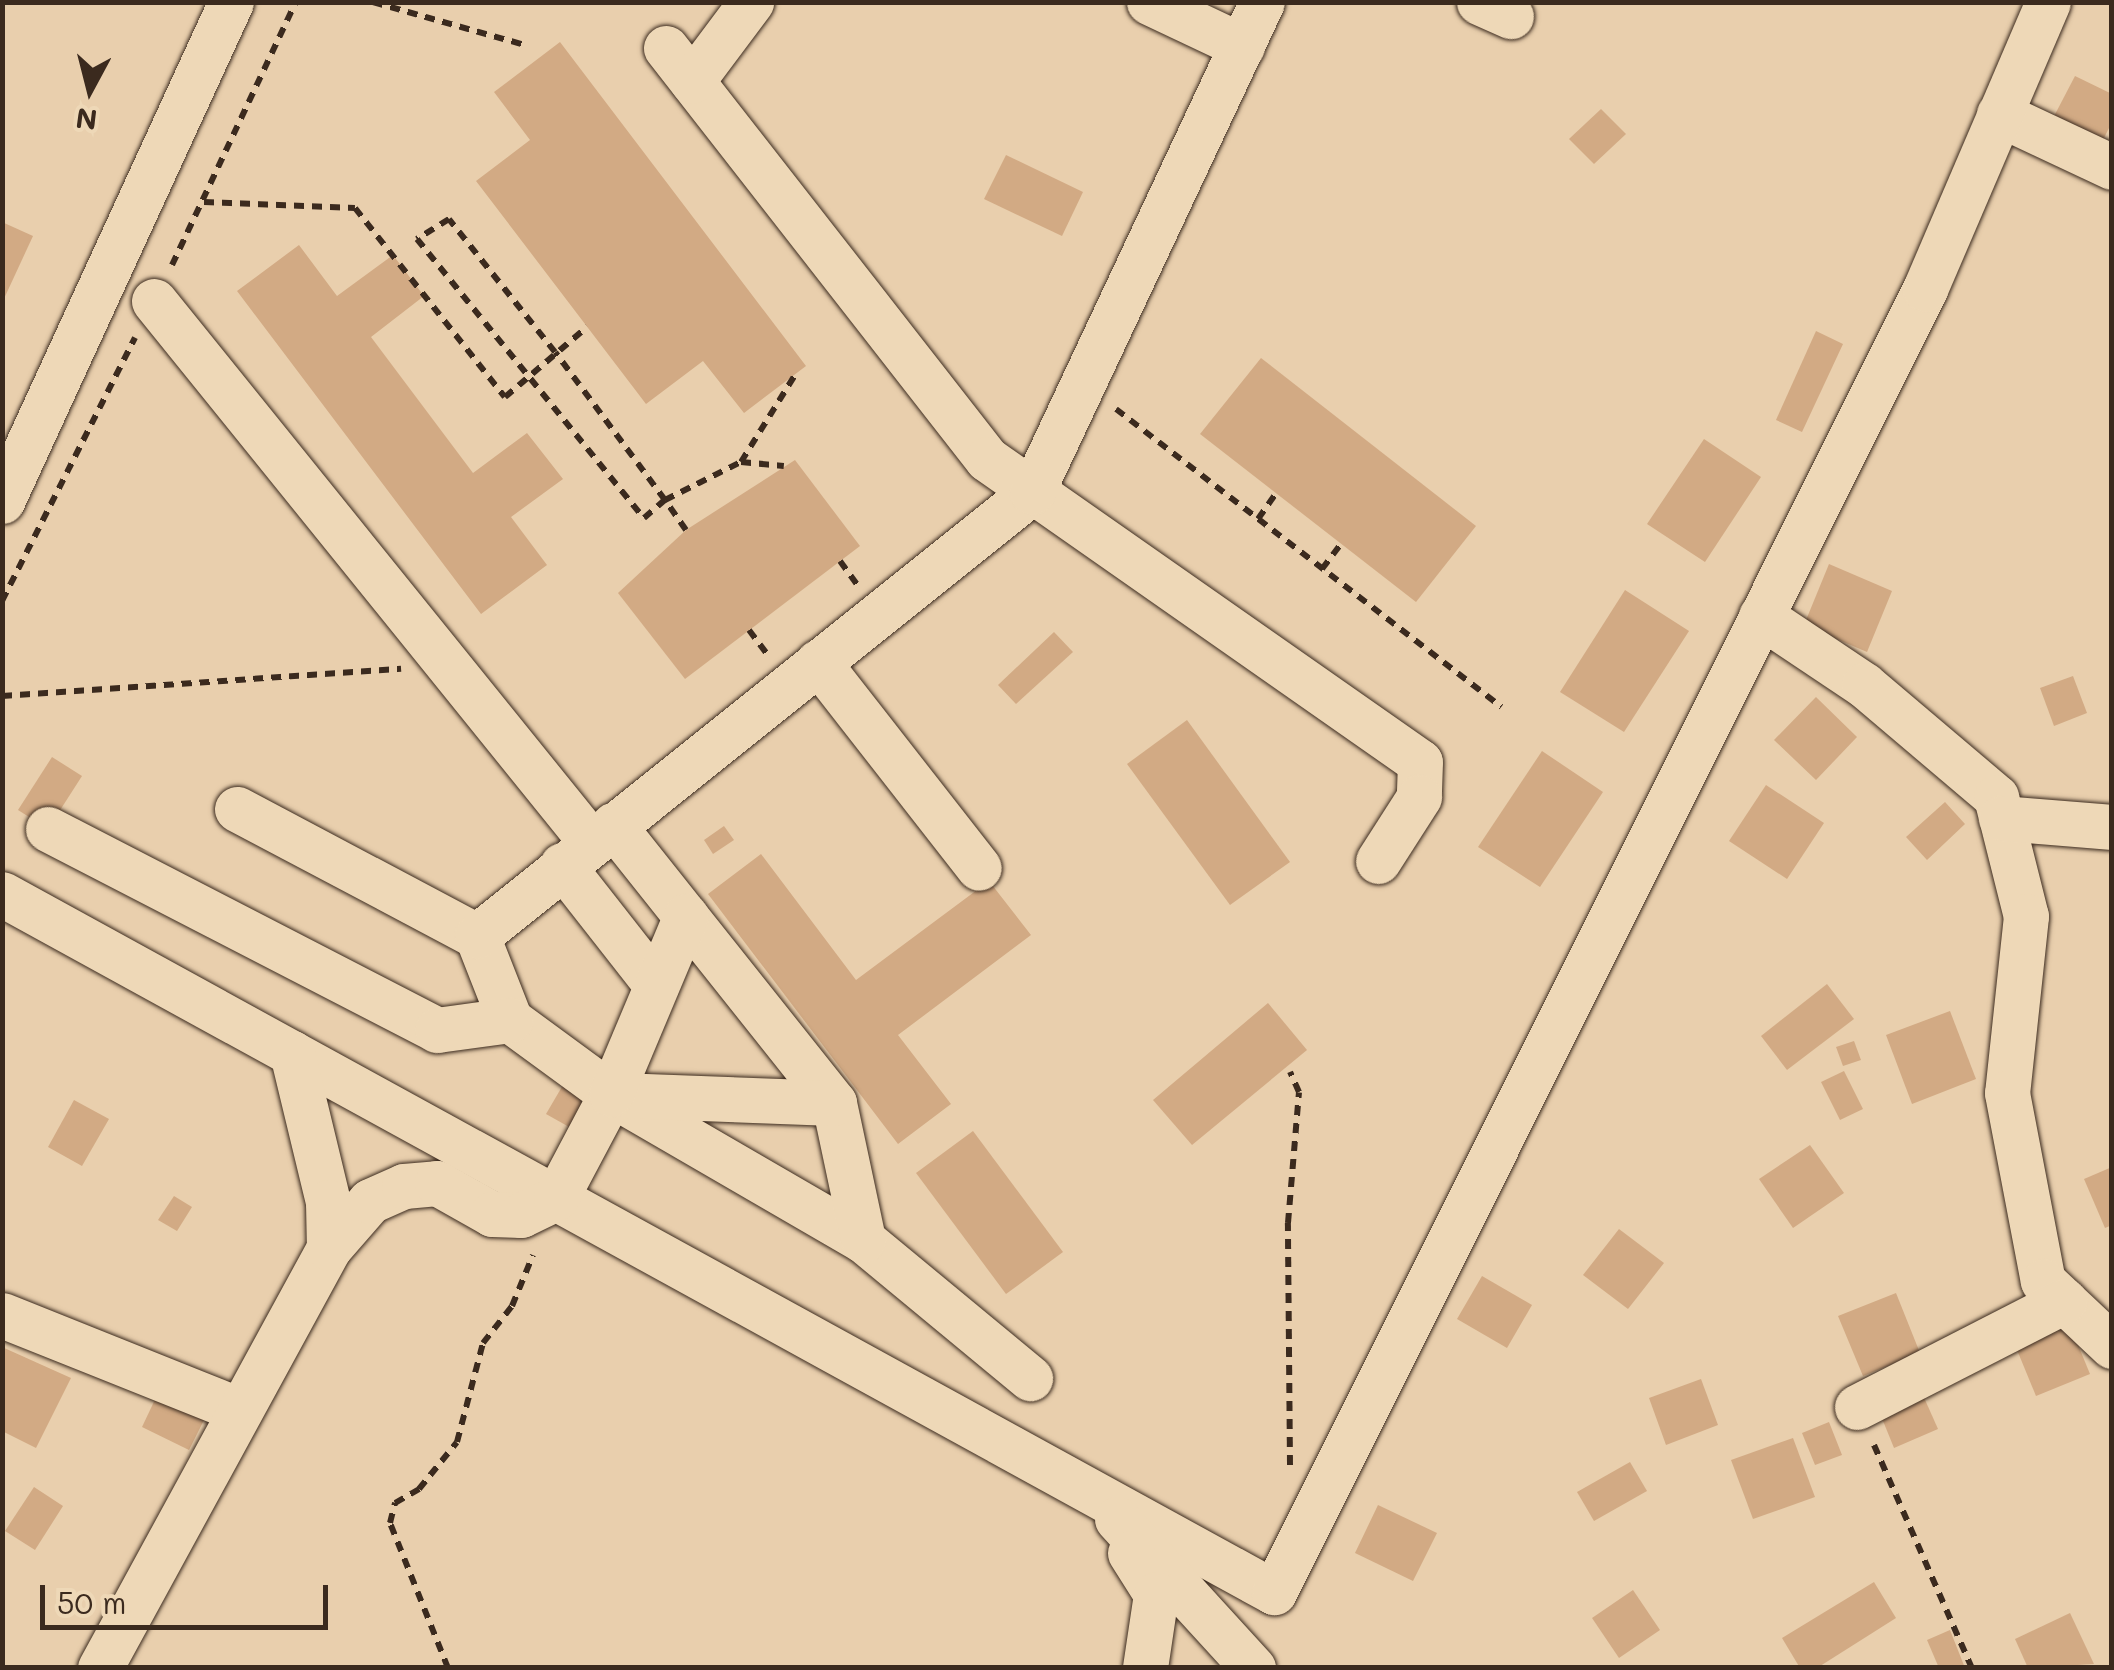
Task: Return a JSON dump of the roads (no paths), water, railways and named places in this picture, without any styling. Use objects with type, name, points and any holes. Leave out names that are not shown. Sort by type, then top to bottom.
[{"type":"street","points":[[2,501],[231,2]]},
{"type":"street","points":[[751,2],[679,64],[987,459],[1408,748],[1424,778],[1378,861]]},
{"type":"street","points":[[1149,2],[1242,46]]},
{"type":"street","points":[[477,936],[1032,492],[1262,2]]},
{"type":"street","points":[[2,894],[1274,1592],[1925,289],[2048,2]]},
{"type":"street","points":[[1999,114],[2112,168]]},
{"type":"street","points":[[154,301],[452,665],[589,844],[656,984]]},
{"type":"street","points":[[1761,616],[1864,685],[1996,796],[2026,916],[2007,1094],[2044,1281],[2112,1346]]},
{"type":"street","points":[[818,662],[978,868]]},
{"type":"street","points":[[236,809],[477,936],[510,1020],[611,1094],[863,1240],[1030,1378]]},
{"type":"street","points":[[2001,818],[2112,827]]},
{"type":"street","points":[[48,829],[437,1030],[510,1020]]},
{"type":"street","points":[[589,844],[686,916],[834,1103],[863,1240]]},
{"type":"street","points":[[100,1668],[329,1248],[370,1202],[404,1186],[436,1183],[492,1214],[521,1215],[556,1198],[611,1094],[686,916]]},
{"type":"street","points":[[292,1054],[328,1202],[329,1248]]},
{"type":"street","points":[[611,1094],[834,1103]]},
{"type":"street","points":[[1857,1407],[2064,1301]]},
{"type":"street","points":[[2,1314],[240,1410]]},
{"type":"street","points":[[1092,1492],[1156,1594],[1145,1668]]},
{"type":"street","points":[[1092,1492],[1254,1668]]}]
